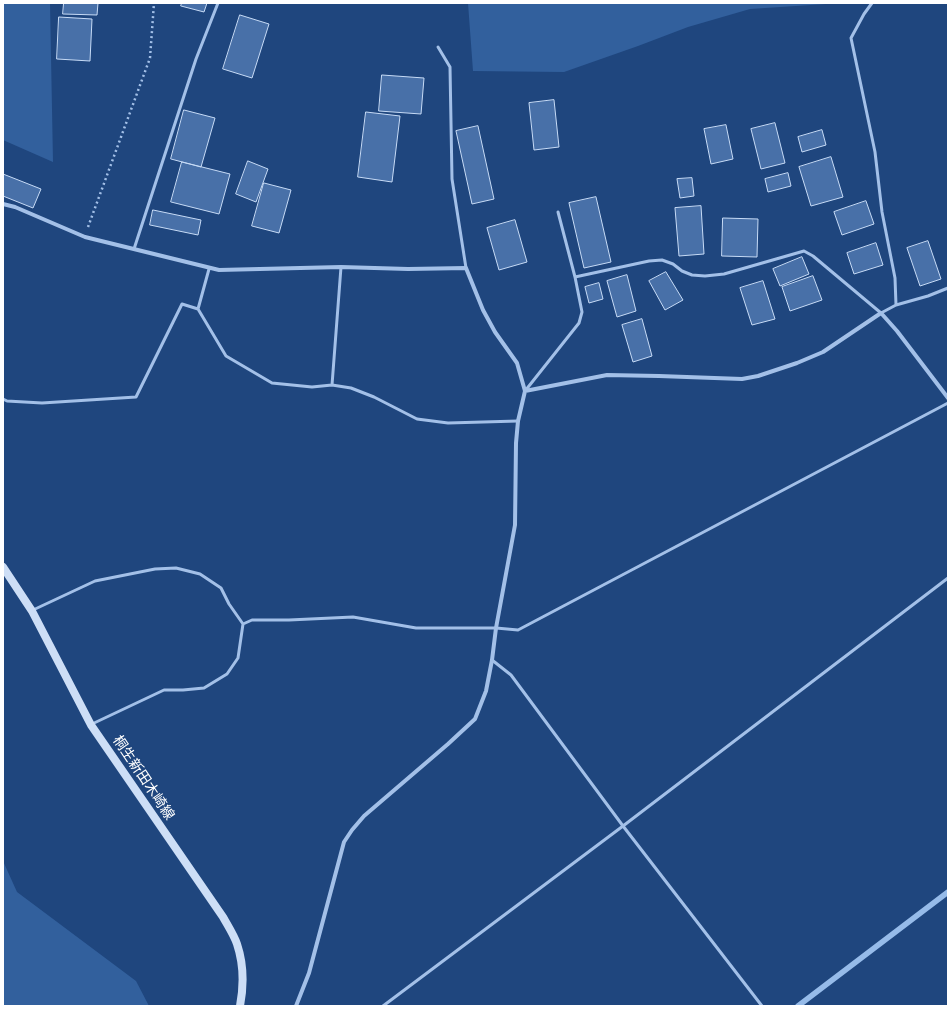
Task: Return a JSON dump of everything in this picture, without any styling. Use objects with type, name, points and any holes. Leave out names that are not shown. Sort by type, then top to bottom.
[{"type":"main road","name":"桐生新田木崎線","points":[[3,567],[32,611],[91,725],[232,932],[237,944],[243,976],[243,990],[240,1006]]},
{"type":"street","points":[[3,204],[15,207],[85,237],[210,269],[341,267],[466,268],[483,310],[492,327],[517,363],[525,391],[518,420],[516,443],[514,525],[486,691],[475,719],[364,816],[344,842],[309,973],[296,1006]]},
{"type":"street","points":[[525,391],[607,375],[742,379],[758,376],[797,363],[823,352],[881,313],[897,330],[948,398]]},
{"type":"lane","points":[[134,249],[196,59],[218,3]]},
{"type":"lane","points":[[872,3],[864,14],[851,38],[875,152],[882,212],[895,278],[896,304]]},
{"type":"lane","points":[[438,47],[450,67],[452,179],[466,268]]},
{"type":"lane","points":[[525,391],[579,322],[582,312],[575,277],[558,212]]},
{"type":"lane","points":[[575,277],[649,261],[662,260],[673,264],[682,271],[692,274],[705,276],[724,274],[804,251],[813,256],[881,313],[896,304],[928,296],[948,288]]},
{"type":"lane","points":[[332,385],[341,267]]},
{"type":"lane","points":[[198,309],[210,269]]},
{"type":"lane","points":[[3,399],[7,401],[42,403],[136,397],[182,304],[198,309],[226,356],[272,384],[312,387],[332,385],[351,388],[374,397],[417,419],[448,423],[518,420]]},
{"type":"lane","points":[[243,624],[252,620],[353,617],[416,628],[496,628],[518,630],[948,403]]},
{"type":"lane","points":[[32,611],[95,582],[155,569],[176,568],[200,574],[221,588],[229,604],[243,624],[238,658],[227,674],[204,688],[164,690],[91,725]]},
{"type":"lane","points":[[383,1006],[623,826],[948,578]]},
{"type":"lane","points":[[492,660],[511,675],[623,826],[762,1006]]},
{"type":"path","points":[[85,237],[150,58],[154,3]]},
{"type":"shaded area","points":[[3,3],[50,3],[53,162],[3,140]]},
{"type":"shaded area","points":[[468,3],[841,3],[750,9],[688,27],[564,72],[473,71]]},
{"type":"shaded area","points":[[3,861],[17,892],[136,981],[149,1006],[3,1006]]},
{"type":"building","points":[[64,3],[98,3],[97,15],[63,14]]},
{"type":"building","points":[[182,3],[207,3],[204,12],[181,6]]},
{"type":"building","points":[[240,15],[269,24],[252,78],[223,69]]},
{"type":"building","points":[[59,17],[92,19],[90,61],[57,59]]},
{"type":"building","points":[[382,75],[424,78],[421,114],[379,111]]},
{"type":"building","points":[[554,100],[559,147],[534,150],[529,103]]},
{"type":"building","points":[[184,110],[215,118],[201,167],[171,159]]},
{"type":"building","points":[[366,112],[400,116],[392,182],[358,177]]},
{"type":"building","points":[[775,123],[785,163],[761,169],[751,129]]},
{"type":"building","points":[[726,125],[733,159],[711,164],[704,129]]},
{"type":"building","points":[[478,126],[494,199],[472,204],[456,131]]},
{"type":"building","points":[[822,130],[826,145],[802,152],[798,137]]},
{"type":"building","points":[[831,157],[843,197],[811,206],[799,167]]},
{"type":"building","points":[[248,161],[268,169],[256,202],[236,194]]},
{"type":"building","points":[[182,162],[230,174],[219,214],[171,202]]},
{"type":"building","points":[[788,173],[791,186],[768,192],[765,179]]},
{"type":"building","points":[[3,174],[41,189],[33,208],[3,196]]},
{"type":"building","points":[[692,178],[694,196],[680,198],[677,179]]},
{"type":"building","points":[[264,183],[291,190],[279,233],[252,226]]},
{"type":"building","points":[[596,197],[611,262],[584,268],[569,203]]},
{"type":"building","points":[[866,201],[874,224],[842,235],[834,212]]},
{"type":"building","points":[[701,206],[704,254],[679,256],[675,208]]},
{"type":"building","points":[[153,210],[201,220],[198,235],[150,225]]},
{"type":"building","points":[[723,218],[758,219],[757,257],[722,256]]},
{"type":"building","points":[[515,220],[527,262],[499,270],[487,228]]},
{"type":"building","points":[[928,241],[941,279],[920,286],[907,248]]},
{"type":"building","points":[[876,243],[883,265],[854,274],[847,253]]},
{"type":"building","points":[[802,257],[809,274],[780,286],[773,269]]},
{"type":"building","points":[[666,272],[683,300],[665,310],[649,281]]},
{"type":"building","points":[[627,275],[636,311],[617,317],[607,281]]},
{"type":"building","points":[[813,276],[822,300],[790,311],[782,287]]},
{"type":"building","points":[[763,281],[775,319],[752,325],[740,288]]},
{"type":"building","points":[[599,283],[603,299],[589,303],[585,287]]},
{"type":"building","points":[[642,319],[652,356],[633,362],[622,325]]},
{"type":"waterway","points":[[798,1006],[948,892]]}]
